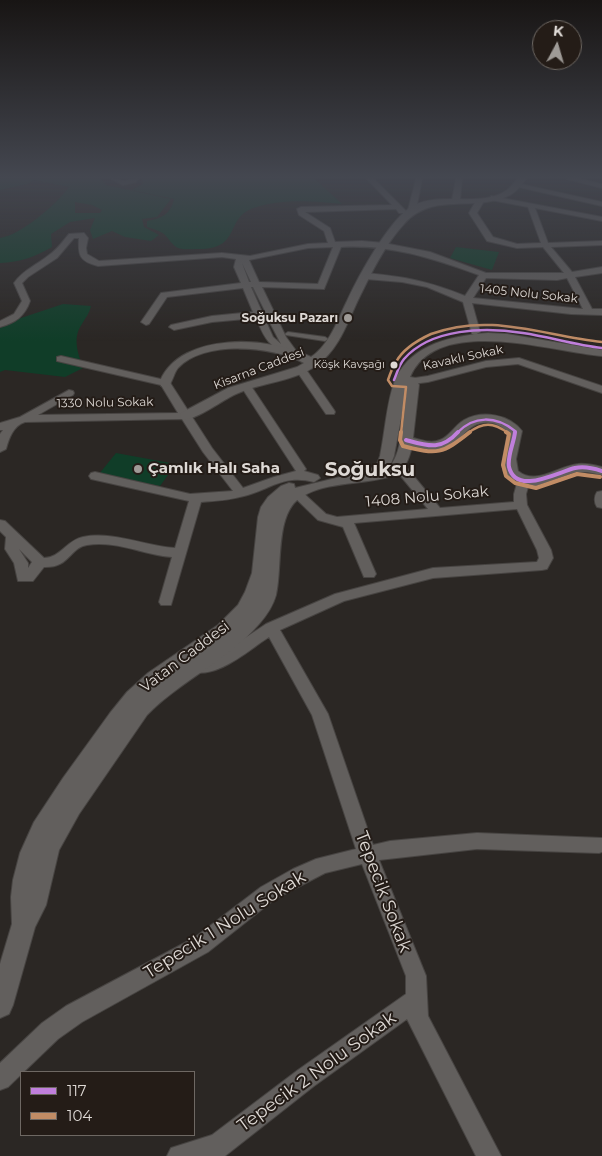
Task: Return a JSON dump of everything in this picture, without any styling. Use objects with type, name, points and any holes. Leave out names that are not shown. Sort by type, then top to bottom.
[{"type":"street","points":[[146,322],[164,295],[257,284],[321,287],[338,248],[329,233]]},
{"type":"street","name":"Kisarna Caddesi","points":[[186,416],[224,395],[301,370],[313,363],[333,342],[366,276],[392,233]]},
{"type":"street","points":[[486,233],[490,239],[517,246],[602,243]]},
{"type":"street","points":[[541,233],[546,246],[570,275],[589,312]]},
{"type":"street","points":[[0,324],[14,319],[23,311],[26,301],[18,283],[25,275],[54,256],[72,236],[81,235],[84,238],[81,249],[82,255],[86,260],[98,264],[222,255],[246,260],[270,314],[281,336],[292,352]]},
{"type":"street","points":[[313,363],[273,343],[269,338],[238,267],[241,258],[308,246],[335,244],[384,245],[427,254],[479,270],[484,275],[557,277],[602,270]]},
{"type":"street","points":[[475,332],[467,300],[484,275]]},
{"type":"street","name":"1405 Nolu Sokak","points":[[366,276],[402,279],[430,285],[467,300],[602,312]]},
{"type":"street","points":[[174,327],[212,319],[270,314]]},
{"type":"street","name":"Vatan Caddesi","points":[[0,1005],[4,982],[24,924],[34,905],[49,847],[72,808],[140,710],[153,697],[241,633],[262,607],[271,582],[279,515],[288,499],[296,493],[317,486],[371,474],[381,468],[387,456],[403,380],[402,360],[413,351],[430,342],[475,332],[513,332],[584,348],[602,348]]},
{"type":"street","points":[[288,334],[324,339]]},
{"type":"street","name":"Vatan Caddesi","points":[[24,924],[21,906],[30,854],[56,805],[124,708],[140,691],[155,677],[228,626],[248,603],[257,584],[262,565],[267,512],[272,501],[307,473],[358,469],[372,460],[379,447],[403,380],[419,355],[436,346],[456,340],[483,336],[513,337],[583,352],[602,353]]},
{"type":"street","points":[[165,383],[174,366],[197,353],[218,348],[248,346],[292,352]]},
{"type":"street","points":[[61,359],[165,383],[207,450],[242,493]]},
{"type":"street","points":[[519,361],[602,390]]},
{"type":"street","name":"Kavaklı Sokak","points":[[403,380],[428,379],[486,364],[519,361]]},
{"type":"street","points":[[301,370],[330,412]]},
{"type":"street","points":[[356,478],[377,476],[395,468],[404,453],[406,440],[403,380]]},
{"type":"street","points":[[95,476],[196,498],[242,493],[298,474],[310,474],[307,473],[247,388]]},
{"type":"street","points":[[0,427],[20,420],[69,393]]},
{"type":"street","name":"1330 Nolu Sokak","points":[[20,420],[186,416]]},
{"type":"street","points":[[406,440],[428,446],[443,445],[449,442],[463,426],[474,420],[481,418],[499,420],[515,431],[509,463],[510,470],[516,477],[541,482],[572,468],[602,471]]},
{"type":"street","points":[[0,449],[4,436],[20,420]]},
{"type":"street","points":[[395,468],[403,471],[437,512]]},
{"type":"street","points":[[307,473],[296,493],[315,509],[322,518],[348,524],[370,574]]},
{"type":"street","points":[[193,667],[208,666],[224,660],[272,628],[340,596],[433,573],[542,566],[546,558],[544,550],[521,505],[520,494],[524,480]]},
{"type":"street","points":[[602,495],[602,504]]},
{"type":"street","points":[[166,602],[196,498]]},
{"type":"street","name":"1408 Nolu Sokak","points":[[336,521],[521,505]]},
{"type":"street","points":[[0,524],[40,562],[54,562],[62,558],[74,545],[82,542],[109,539],[134,543],[150,550],[180,553]]},
{"type":"street","points":[[14,537],[12,549],[21,563],[23,578],[28,578],[40,562]]},
{"type":"street","name":"Tepecik Sokak","points":[[272,628],[320,714],[367,854],[416,976],[417,1018],[489,1156]]},
{"type":"street","name":"Tepecik 1 Nolu Sokak","points":[[0,1079],[50,1031],[74,1014],[201,945],[268,893],[300,875],[323,865],[390,849],[477,841],[599,845]]},
{"type":"street","name":"Tepecik 2 Nolu Sokak","points":[[219,1152],[306,1078],[416,1000]]},
{"type":"street","points":[[179,1156],[219,1152]]},
{"type":"green space","points":[[14,233],[53,233],[51,234],[52,247],[40,254],[21,260],[0,263],[0,238]]},
{"type":"green space","points":[[91,233],[107,233],[93,239]]},
{"type":"green space","points":[[116,233],[155,233],[159,235],[151,241],[125,237]]},
{"type":"green space","points":[[162,233],[232,233],[227,240],[220,245],[197,249],[178,248]]},
{"type":"green space","points":[[456,247],[499,252],[492,270],[450,258]]},
{"type":"green space","points":[[63,304],[91,306],[77,335],[79,357],[83,368],[65,377],[5,370],[0,372],[0,325]]},
{"type":"green space","name":"Çamlık Halı Saha","points":[[116,453],[176,464],[160,486],[99,474]]},
{"type":"transit line","name":"104","points":[[600,477],[577,474],[536,488],[515,483],[506,476],[503,465],[509,434],[498,426],[489,424],[473,429],[458,442],[442,451],[427,452],[403,446],[400,440],[406,387],[392,386],[388,380],[396,362],[408,348],[424,337],[443,330],[463,326],[503,325],[522,327],[602,342]]},
{"type":"transit line","name":"117","points":[[394,380],[402,361],[416,349],[444,336],[460,333],[508,331],[602,348]]},
{"type":"transit line","name":"117","points":[[406,440],[428,446],[437,446],[450,440],[468,424],[482,419],[496,420],[515,431],[509,466],[513,475],[519,480],[538,480],[578,467],[602,471]]},
{"type":"place","name":"Soğuksu Pazarı","points":[[348,318]]},
{"type":"place","name":"Köşk Kavşağı","points":[[394,365]]},
{"type":"place","name":"Çamlık Halı Saha","points":[[138,469]]},
{"type":"district","name":"Soğuksu","points":[[370,470]]}]
